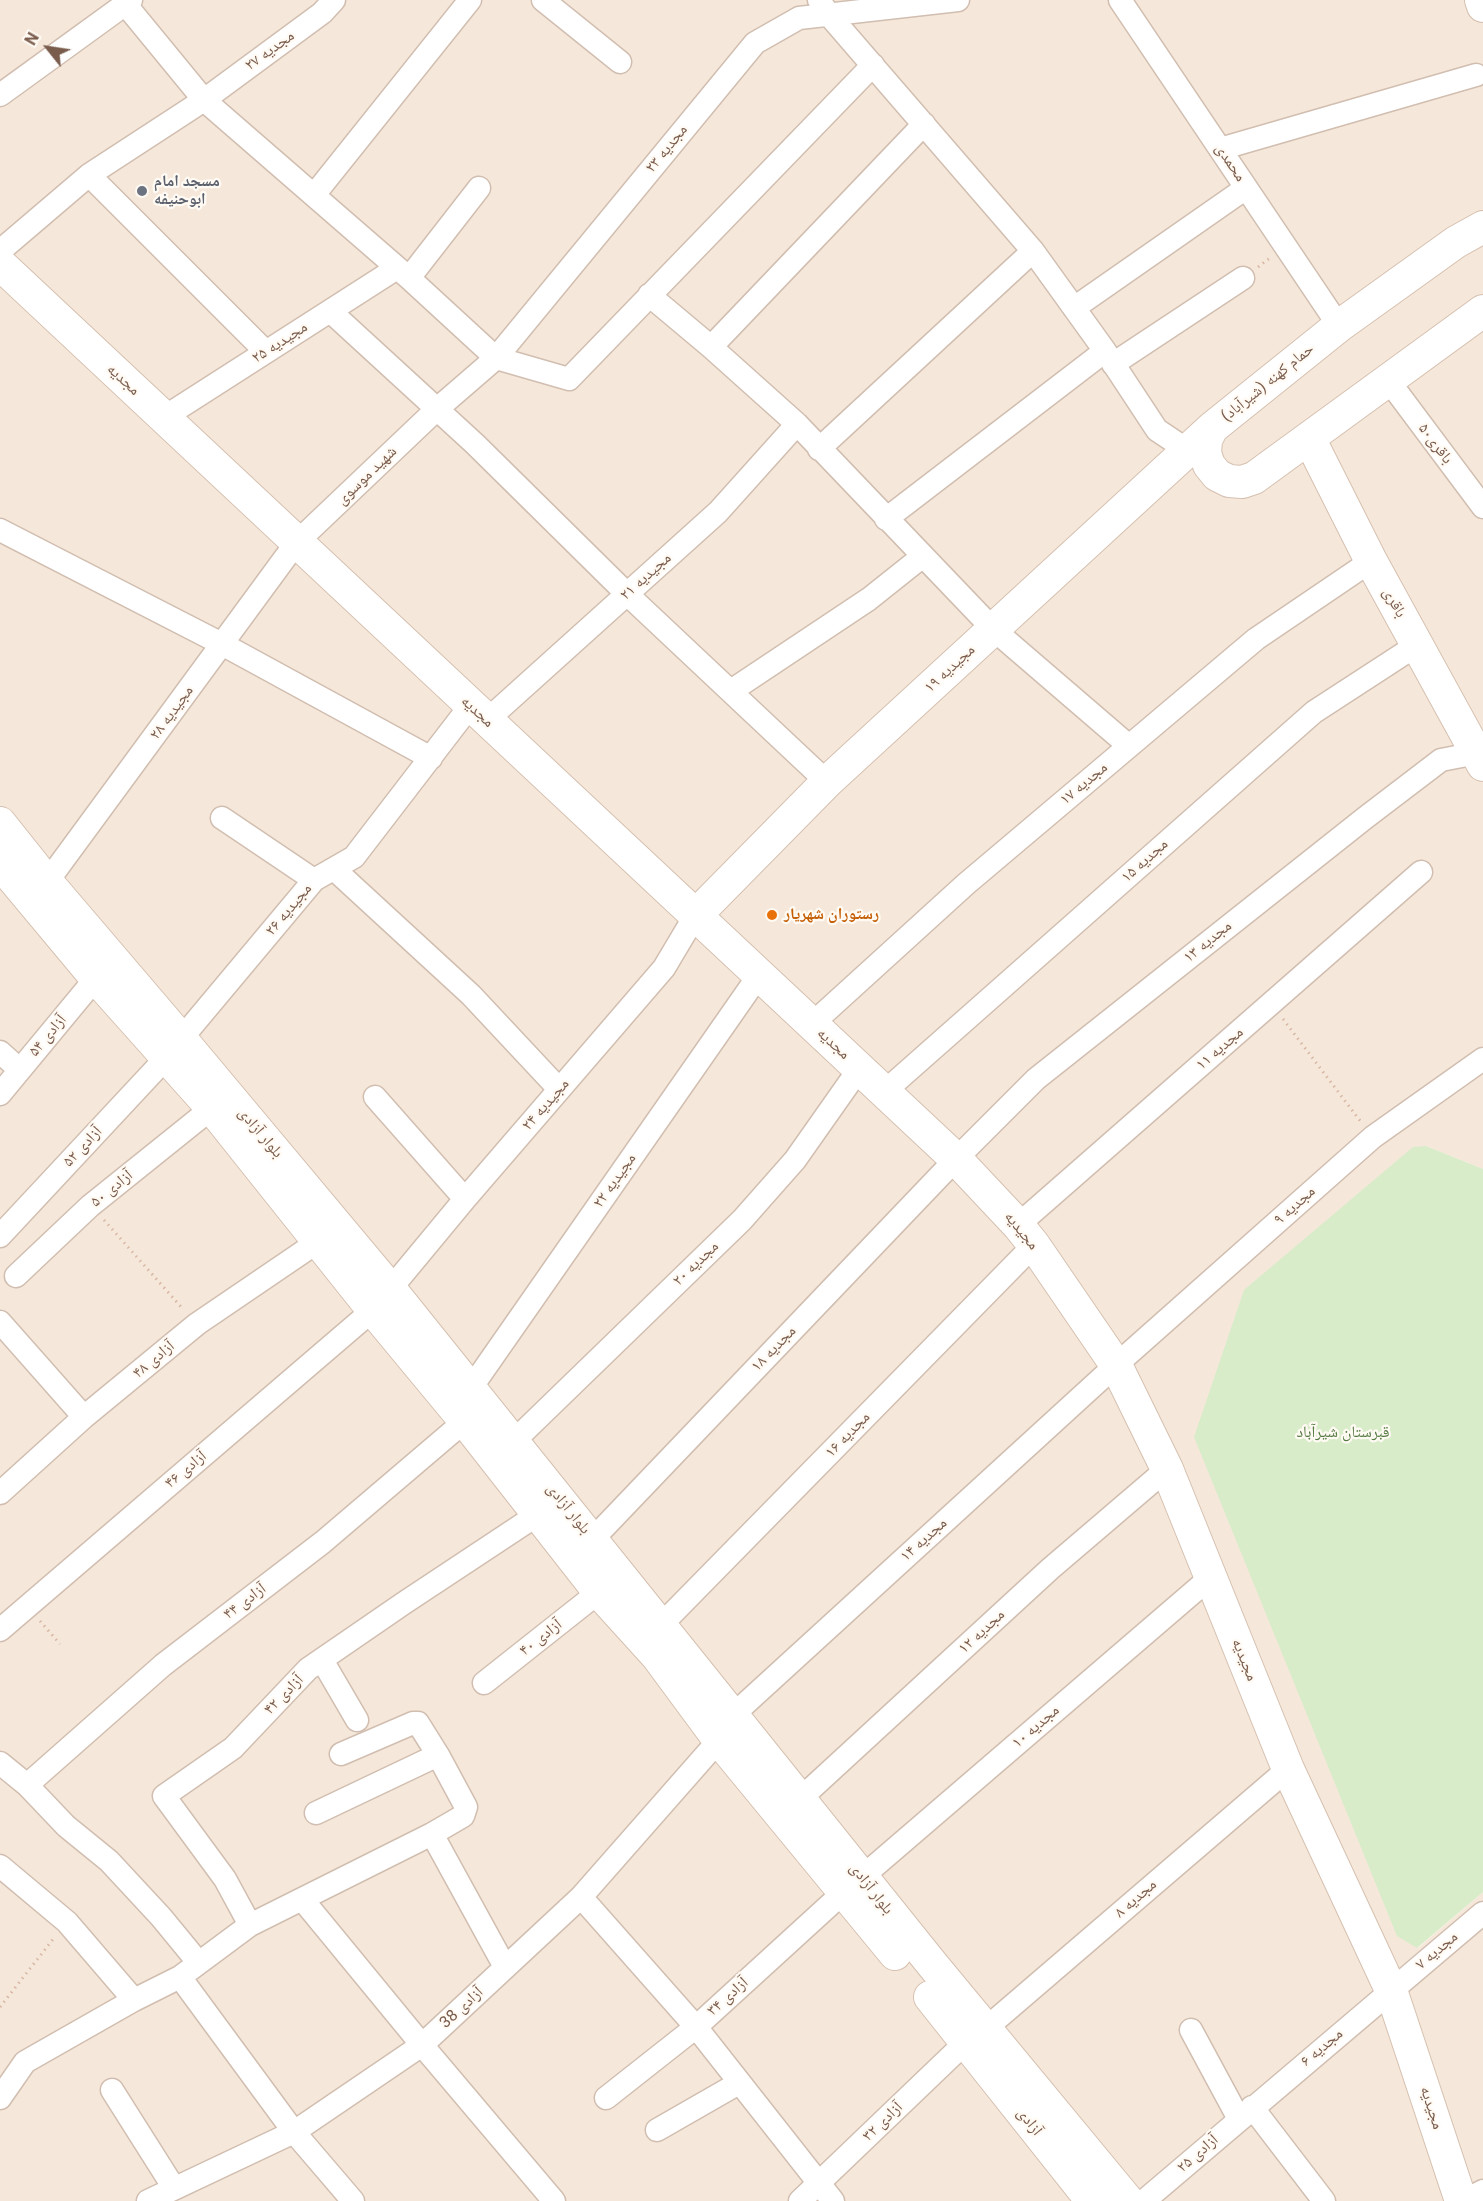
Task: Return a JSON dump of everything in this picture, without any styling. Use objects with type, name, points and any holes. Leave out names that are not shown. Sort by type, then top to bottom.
[{"type":"street","name":"مجدیه ۲۷","points":[[0,251],[90,175],[204,100],[322,13],[334,0]]},
{"type":"street","points":[[314,195],[470,0]]},
{"type":"street","points":[[543,0],[620,62]]},
{"type":"street","name":"مجدیه ۲۳","points":[[437,409],[496,358],[755,43],[799,18],[824,7],[958,0]]},
{"type":"street","name":"محمدی","points":[[1120,0],[1339,326]]},
{"type":"street","points":[[1481,0],[1483,6]]},
{"type":"street","points":[[0,95],[129,2],[204,100],[403,273],[496,358],[569,379],[873,65]]},
{"type":"street","points":[[824,7],[1033,250],[1157,430],[1198,458],[1217,475],[1229,481],[1242,482],[1254,478],[1483,311]]},
{"type":"street","points":[[1220,148],[1476,75]]},
{"type":"street","points":[[711,347],[924,124]]},
{"type":"street","points":[[90,175],[266,352]]},
{"type":"street","name":"مجیدیه ۲۵","points":[[163,418],[330,311],[403,273],[479,188]]},
{"type":"street","points":[[1074,308],[1246,188]]},
{"type":"street","name":"حمام کهنه (شیرآباد)","points":[[1198,458],[1205,453],[1206,440],[1212,428],[1339,326],[1456,242],[1483,227]]},
{"type":"street","points":[[819,450],[1033,250]]},
{"type":"street","name":"مجدیه","points":[[0,264],[956,1159]]},
{"type":"street","points":[[886,519],[1109,358],[1243,278]]},
{"type":"street","points":[[650,295],[796,424],[993,629],[1129,747]]},
{"type":"street","points":[[330,311],[437,409],[627,594],[827,782]]},
{"type":"street","name":"باقری۵۰","points":[[1388,380],[1483,507]]},
{"type":"street","name":"شهید موسوی","points":[[296,543],[437,409]]},
{"type":"street","name":"مجیدیه ۲۱","points":[[478,713],[627,594],[718,512],[796,424]]},
{"type":"street","name":"باقری","points":[[1309,438],[1371,561],[1481,756]]},
{"type":"street","name":"مجیدیه ۱۹","points":[[695,916],[827,782],[993,629],[1198,458]]},
{"type":"street","points":[[0,531],[222,644],[431,758]]},
{"type":"street","name":"مجیدیه ۲۸","points":[[47,882],[296,543]]},
{"type":"street","points":[[731,691],[869,599],[923,556]]},
{"type":"street","name":"مجدیه ۱۷","points":[[812,1024],[966,884],[1256,639],[1371,561]]},
{"type":"street","name":"مجدیه ۱۵","points":[[885,1092],[1314,712],[1417,645]]},
{"type":"street","name":"مجیدیه ۲۶","points":[[174,1048],[314,880],[354,857],[431,758],[478,713]]},
{"type":"street","name":"مجدیه ۱۳","points":[[956,1159],[1036,1079],[1365,818],[1441,760],[1481,756]]},
{"type":"street","points":[[222,818],[314,880]]},
{"type":"street","name":"بلوار آزادی","points":[[4,847],[47,882],[174,1048],[382,1300],[465,1421],[537,1515],[618,1601],[657,1656],[726,1728],[800,1799],[854,1884]]},
{"type":"street","name":"بلوار آزادی","points":[[4,847],[96,978],[174,1048],[212,1108],[328,1233]]},
{"type":"street","points":[[334,869],[471,994],[559,1089]]},
{"type":"street","name":"مجدیه ۱۱","points":[[1026,1235],[1271,1004],[1421,872]]},
{"type":"street","name":"مجیدیه ۲۴","points":[[382,1300],[465,1199],[664,968],[695,916]]},
{"type":"street","name":"مجیدیه ۲۲","points":[[471,1388],[759,975]]},
{"type":"street","name":"آزادی ۵۴","points":[[0,1094],[96,978]]},
{"type":"street","name":"آزادی ۵۲","points":[[0,1236],[174,1048]]},
{"type":"street","points":[[0,1052],[20,1070]]},
{"type":"street","name":"مجدیه ۹","points":[[1116,1365],[1373,1137],[1483,1059]]},
{"type":"street","name":"مجدیه ۲۰","points":[[514,1441],[742,1220],[795,1160],[859,1068]]},
{"type":"street","points":[[375,1097],[465,1199]]},
{"type":"street","name":"آزادی ۵۰","points":[[16,1276],[90,1206],[212,1108]]},
{"type":"street","name":"مجیدیه","points":[[956,1159],[1026,1235],[1116,1365],[1167,1469],[1288,1768],[1391,1990],[1462,2201]]},
{"type":"street","name":"مجدیه ۱۸","points":[[592,1540],[956,1159]]},
{"type":"street","name":"آزادی ۴۸","points":[[0,1493],[84,1417],[197,1324],[328,1233]]},
{"type":"street","name":"مجدیه ۱۶","points":[[661,1625],[1026,1235]]},
{"type":"street","name":"بلوار آزادی","points":[[382,1300],[471,1388],[514,1441],[592,1540],[618,1601],[661,1625],[726,1728],[975,2036],[1128,2201]]},
{"type":"street","name":"آزادی ۴۶","points":[[0,1630],[382,1300]]},
{"type":"street","points":[[0,1322],[84,1417]]},
{"type":"street","name":"مجدیه ۱۴","points":[[726,1728],[1116,1365]]},
{"type":"street","name":"آزادی ۴۴","points":[[27,1785],[163,1665],[323,1542],[465,1421]]},
{"type":"street","name":"مجدیه ۱۲","points":[[800,1799],[1050,1569],[1167,1469]]},
{"type":"street","name":"آزادی ۴۲","points":[[250,1925],[225,1879],[164,1796],[233,1748],[308,1669],[537,1515]]},
{"type":"street","name":"مجدیه ۱۰","points":[[854,1884],[1211,1577]]},
{"type":"street","name":"آزادی ۴۰","points":[[484,1683],[618,1601]]},
{"type":"street","points":[[322,1660],[357,1720]]},
{"type":"street","points":[[0,2098],[25,2062],[180,1977],[250,1925],[432,1834],[463,1816],[466,1811],[438,1755],[418,1723],[413,1723],[342,1755]]},
{"type":"street","name":"آزادی 38","points":[[160,2196],[294,2132],[422,2045],[581,1897],[726,1728]]},
{"type":"street","points":[[316,1814],[438,1755]]},
{"type":"street","points":[[0,1763],[27,1785],[66,1826],[109,1861],[161,1917],[198,1962]]},
{"type":"street","name":"مجدیه ۸","points":[[975,2036],[1288,1768]]},
{"type":"street","points":[[432,1834],[505,1967]]},
{"type":"street","points":[[0,1866],[67,1922],[134,2001]]},
{"type":"street","name":"آزادی ۳۴","points":[[606,2098],[696,2027],[854,1884]]},
{"type":"street","points":[[581,1897],[696,2027],[826,2193]]},
{"type":"street","points":[[302,1899],[554,2201]]},
{"type":"street","name":"مجدیه ۷","points":[[1391,1990],[1483,1913]]},
{"type":"street","points":[[180,1977],[294,2132],[353,2201]]},
{"type":"street","name":"مجدیه ۶","points":[[1246,2113],[1391,1990]]},
{"type":"street","points":[[1191,2030],[1246,2113],[1324,2201]]},
{"type":"street","name":"آزادی ۳۲","points":[[800,2201],[826,2193],[975,2036]]},
{"type":"street","name":"آزادی","points":[[975,2036],[1092,2201]]},
{"type":"street","points":[[657,2130],[739,2083]]},
{"type":"street","points":[[112,2090],[160,2196]]},
{"type":"street","name":"آزادی ۲۵","points":[[1144,2201],[1246,2113]]},
{"type":"street","points":[[1462,2201],[1483,2191]]},
{"type":"path","points":[[1243,278],[1286,247]]},
{"type":"path","points":[[1271,1004],[1373,1137]]},
{"type":"path","points":[[90,1206],[197,1324]]},
{"type":"path","points":[[27,1605],[60,1644]]},
{"type":"path","points":[[0,2007],[67,1922]]},
{"type":"shaded area","points":[[0,0],[1483,0],[1483,1169],[1426,1146],[1418,1948],[1483,1892],[1483,2201],[0,2201]]},
{"type":"green space","name":"قبرستان شیرآباد","points":[[1426,1146],[1483,1169],[1483,1892],[1417,1948],[1397,1936],[1194,1437],[1244,1290],[1413,1147]]},
{"type":"place","name":"مسجد امام ابوحنیفه","points":[[142,191]]},
{"type":"place","name":"رستوران شهریار","points":[[772,915]]}]
